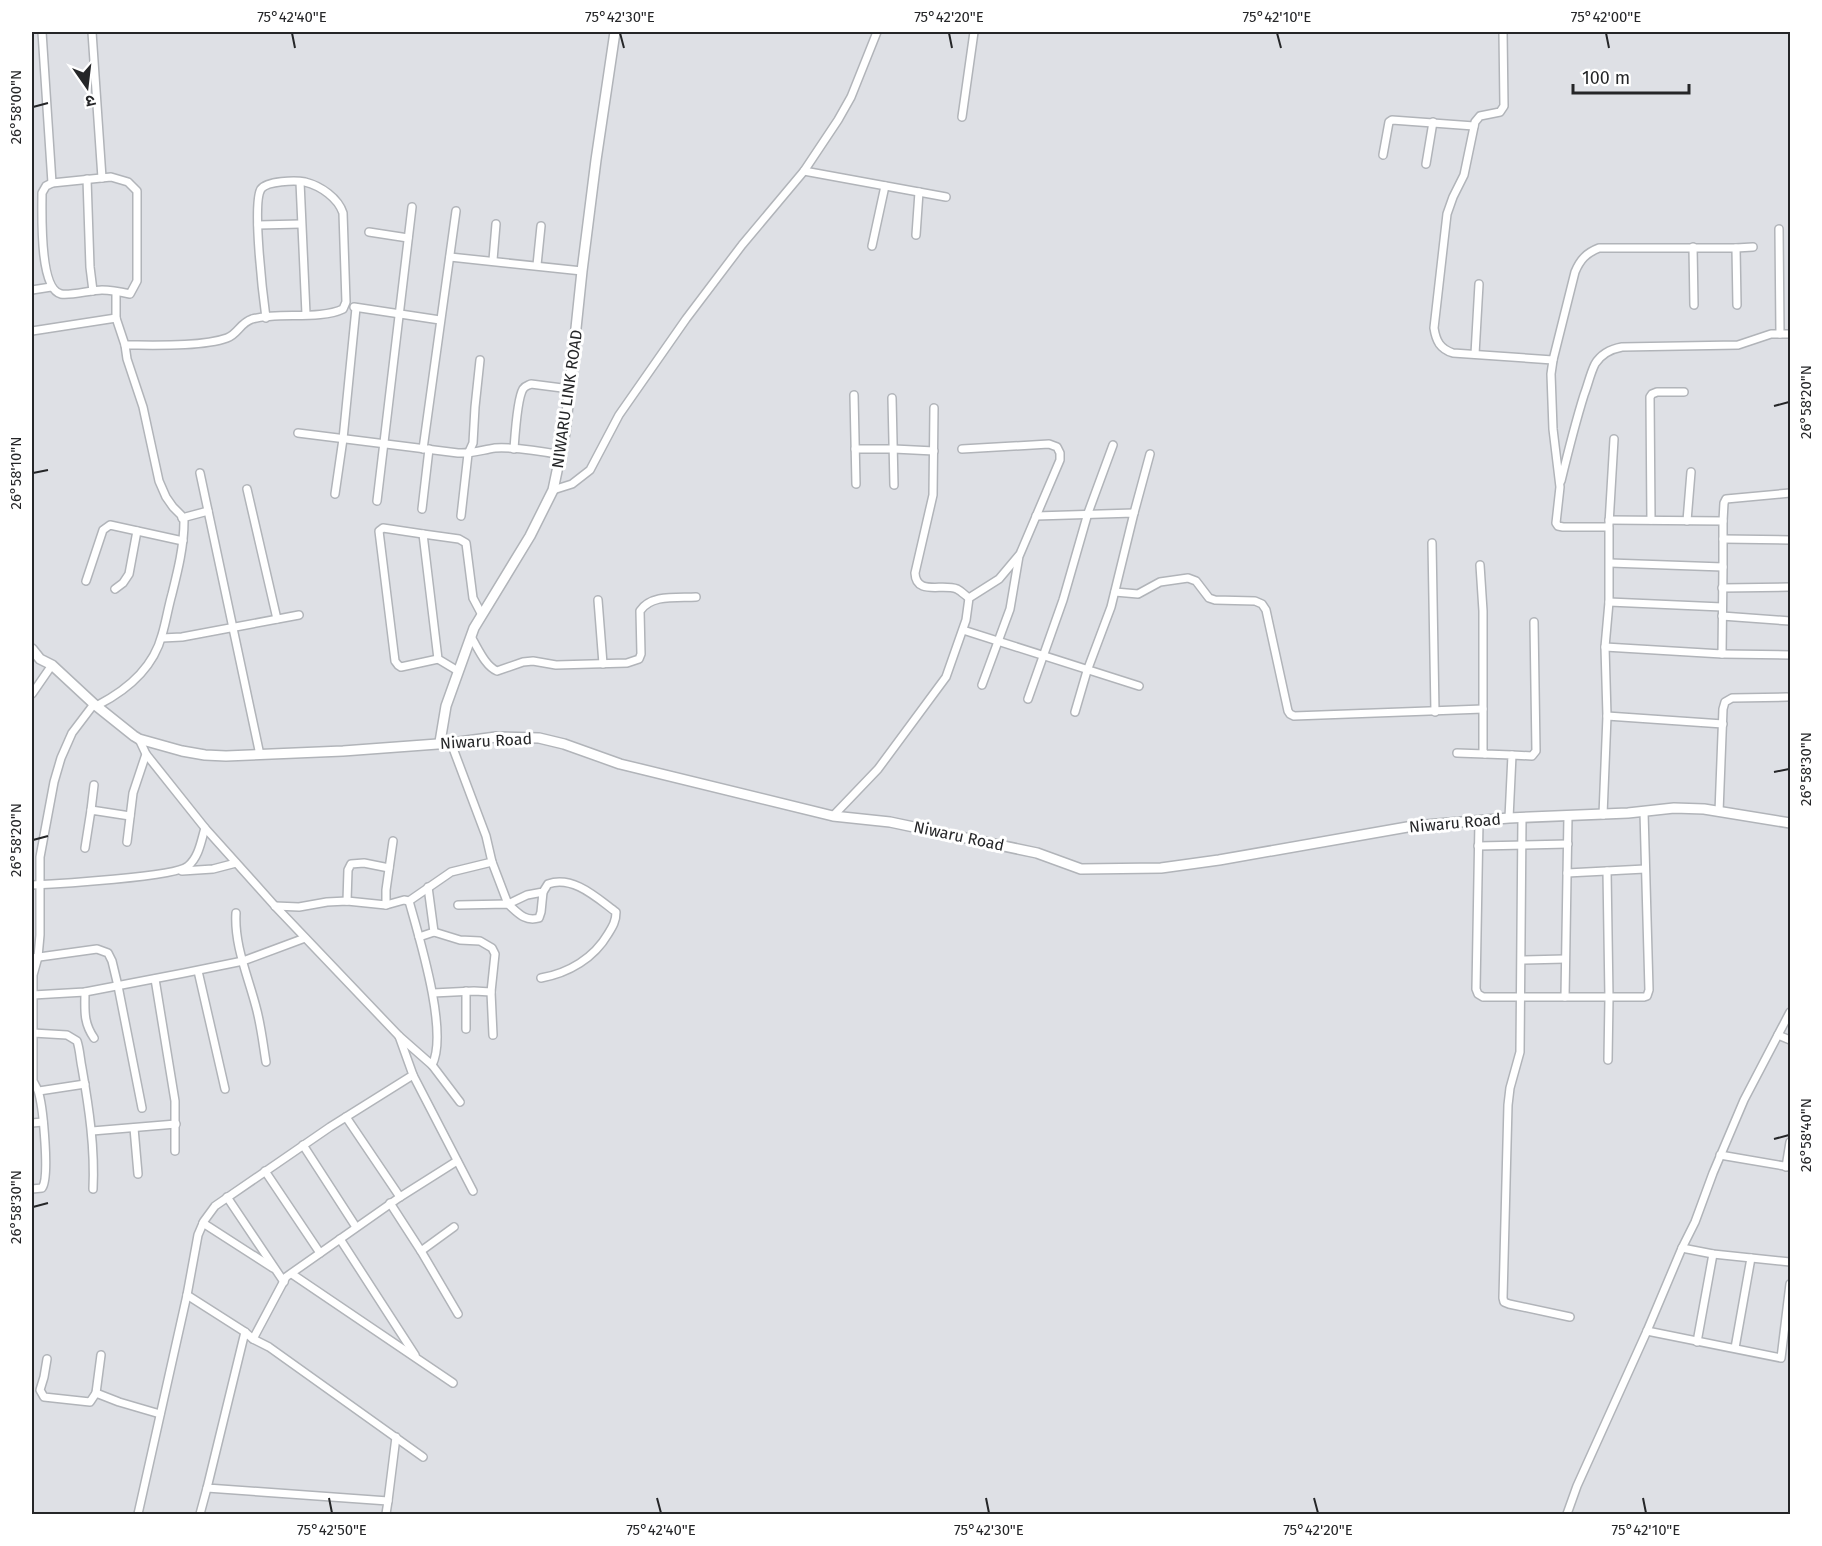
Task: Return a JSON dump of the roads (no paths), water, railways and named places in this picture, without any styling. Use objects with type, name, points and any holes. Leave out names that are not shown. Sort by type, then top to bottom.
[{"type":"street","points":[[42,32],[52,183]]},
{"type":"street","points":[[92,32],[102,178]]},
{"type":"street","name":"NIWARU LINK ROAD","points":[[440,742],[446,706],[471,637],[554,490],[570,389],[582,271],[615,32]]},
{"type":"street","points":[[554,490],[572,484],[590,470],[619,415],[686,319],[742,245],[804,171],[851,97],[878,32]]},
{"type":"street","points":[[962,117],[975,32]]},
{"type":"street","points":[[1503,32],[1504,106],[1500,112],[1480,116],[1475,122],[1464,175],[1447,214],[1434,328],[1436,337],[1445,350],[1453,353],[1553,360]]},
{"type":"street","points":[[1383,155],[1389,122],[1392,120],[1474,126]]},
{"type":"street","points":[[1426,164],[1433,122]]},
{"type":"street","points":[[804,171],[946,197]]},
{"type":"street","points":[[111,177],[128,182],[137,191],[137,281],[130,294],[103,290],[62,295],[51,287],[44,261],[42,194],[46,186],[52,183],[87,179],[111,177]]},
{"type":"street","points":[[87,179],[93,291]]},
{"type":"street","points":[[300,182],[306,314]]},
{"type":"street","points":[[125,345],[168,345],[213,341],[233,335],[243,323],[252,319],[266,318],[340,311],[343,309],[346,302],[344,224],[340,206],[334,198],[313,185],[300,182],[268,184],[259,194],[258,225],[266,318]]},
{"type":"street","points":[[872,246],[885,186]]},
{"type":"street","points":[[916,235],[919,192]]},
{"type":"street","points":[[377,501],[412,207]]},
{"type":"street","points":[[422,509],[426,449],[456,210]]},
{"type":"street","points":[[258,225],[301,224]]},
{"type":"street","points":[[493,260],[496,224]]},
{"type":"street","points":[[537,265],[541,226]]},
{"type":"street","points":[[1779,229],[1780,334]]},
{"type":"street","points":[[369,232],[408,238]]},
{"type":"street","points":[[1560,487],[1553,429],[1551,374],[1575,272],[1585,255],[1599,248],[1753,247]]},
{"type":"street","points":[[1693,248],[1694,305]]},
{"type":"street","points":[[1736,248],[1737,305]]},
{"type":"street","points":[[450,257],[582,271]]},
{"type":"street","points":[[1475,354],[1479,284]]},
{"type":"street","points":[[32,290],[51,287]]},
{"type":"street","points":[[32,1189],[42,1188],[46,1182],[43,1122],[39,1091],[32,1082],[32,1065],[33,975],[40,935],[35,885],[49,803],[58,766],[72,733],[96,704],[119,694],[137,678],[148,665],[162,638],[181,561],[183,541],[182,518],[166,496],[159,481],[143,407],[117,318],[116,292]]},
{"type":"street","points":[[346,302],[356,308],[441,320]]},
{"type":"street","points":[[335,494],[356,308]]},
{"type":"street","points":[[32,331],[117,318]]},
{"type":"street","points":[[1723,521],[1651,520],[1558,526],[1556,518],[1560,487],[1573,429],[1595,364],[1606,352],[1622,347],[1738,345],[1760,337],[1791,334]]},
{"type":"street","points":[[461,516],[468,454],[473,443],[480,360]]},
{"type":"street","points":[[514,449],[517,416],[522,392],[526,386],[531,384],[570,389]]},
{"type":"street","points":[[1651,520],[1650,397],[1652,393],[1657,392],[1684,392]]},
{"type":"street","points":[[854,395],[856,484]]},
{"type":"street","points":[[892,398],[894,485]]},
{"type":"street","points":[[934,408],[933,495],[915,580],[919,585],[927,587],[957,589],[969,598]]},
{"type":"street","points":[[298,433],[468,454],[493,449],[514,449],[561,456]]},
{"type":"street","points":[[1604,815],[1607,716],[1605,647],[1609,602],[1609,523],[1614,439]]},
{"type":"street","points":[[962,449],[1049,444],[1056,447],[1060,453],[1060,460],[1020,554],[1010,609],[982,685]]},
{"type":"street","points":[[1029,699],[1063,600],[1088,513],[1113,445]]},
{"type":"street","points":[[855,449],[934,451]]},
{"type":"street","points":[[1075,712],[1115,592],[1150,454]]},
{"type":"street","points":[[1687,521],[1691,472]]},
{"type":"street","points":[[200,473],[260,755]]},
{"type":"street","points":[[248,489],[277,619]]},
{"type":"street","points":[[1722,654],[1724,503],[1726,499],[1791,493]]},
{"type":"street","points":[[182,518],[208,511]]},
{"type":"street","points":[[1036,516],[1134,513]]},
{"type":"street","points":[[86,581],[103,530],[110,525],[183,541]]},
{"type":"street","points":[[458,671],[438,659],[401,667],[395,661],[379,531],[383,528],[459,539],[466,543],[473,598],[482,615]]},
{"type":"street","points":[[115,589],[129,574],[137,531]]},
{"type":"street","points":[[423,534],[438,659]]},
{"type":"street","points":[[1723,539],[1791,540]]},
{"type":"street","points":[[1432,543],[1435,712]]},
{"type":"street","points":[[833,816],[878,769],[946,677],[963,630],[969,598],[999,579],[1020,554]]},
{"type":"street","points":[[1610,563],[1723,567]]},
{"type":"street","points":[[1480,565],[1483,612],[1483,752],[1485,754]]},
{"type":"street","points":[[1115,592],[1138,594],[1160,582],[1188,578],[1196,581],[1209,598],[1262,604],[1266,610],[1288,711],[1294,716],[1483,709]]},
{"type":"street","points":[[1722,588],[1791,587]]},
{"type":"street","points":[[471,637],[489,665],[497,671],[533,661],[556,665],[627,663],[639,659],[641,654],[640,611],[647,603],[654,600],[696,597]]},
{"type":"street","points":[[598,600],[603,664]]},
{"type":"street","points":[[1609,602],[1722,607]]},
{"type":"street","points":[[162,638],[182,637],[299,615]]},
{"type":"street","points":[[1722,616],[1791,621]]},
{"type":"street","points":[[1457,753],[1532,756],[1535,754],[1537,748],[1534,622]]},
{"type":"street","points":[[963,630],[1139,686]]},
{"type":"street","points":[[1605,647],[1722,654],[1791,655]]},
{"type":"street","points":[[32,649],[36,658],[52,665],[136,738],[205,828],[236,863],[399,1036],[432,1065],[460,1102]]},
{"type":"street","points":[[32,694],[52,665]]},
{"type":"street","points":[[1719,812],[1724,705],[1728,699],[1786,697]]},
{"type":"street","points":[[1607,716],[1723,724]]},
{"type":"street","name":"Niwaru Road","points":[[136,738],[205,755],[343,751],[440,742],[451,743],[496,737],[539,738],[564,744],[620,764],[833,816],[912,826],[1037,853],[1081,869],[1161,868],[1413,826],[1509,818],[1604,815],[1674,808],[1704,809],[1791,823]]},
{"type":"street","points":[[451,743],[486,836],[492,862],[508,904],[520,916],[527,919],[539,918],[543,892],[548,884],[562,881],[581,888],[616,912],[615,923],[602,944],[591,955],[564,972],[541,978]]},
{"type":"street","points":[[127,842],[133,793],[146,754]]},
{"type":"street","points":[[1509,818],[1512,755]]},
{"type":"street","points":[[85,848],[94,785]]},
{"type":"street","points":[[91,810],[130,816]]},
{"type":"street","points":[[1479,821],[1476,992],[1483,997],[1644,998],[1649,994],[1644,812]]},
{"type":"street","points":[[1565,998],[1568,816]]},
{"type":"street","points":[[1522,818],[1520,1052],[1512,1081],[1509,1105],[1503,1300],[1509,1304],[1570,1317]]},
{"type":"street","points":[[179,871],[187,867],[194,859],[205,828]]},
{"type":"street","points":[[386,905],[388,868],[393,842]]},
{"type":"street","points":[[1478,846],[1568,844]]},
{"type":"street","points":[[275,906],[298,907],[327,902],[386,905],[404,900],[409,901],[451,872],[492,862]]},
{"type":"street","points":[[35,885],[213,869],[236,863]]},
{"type":"street","points":[[347,902],[348,870],[351,864],[388,868]]},
{"type":"street","points":[[1567,873],[1646,869]]},
{"type":"street","points":[[1607,871],[1608,1060]]},
{"type":"street","points":[[428,887],[434,932]]},
{"type":"street","points":[[458,905],[508,904],[527,895],[543,892]]},
{"type":"street","points":[[409,901],[433,993],[436,1045],[435,1060],[432,1065]]},
{"type":"street","points":[[236,913],[235,925],[256,1008],[266,1062]]},
{"type":"street","points":[[419,938],[434,932],[459,940],[480,941],[492,948],[495,954],[491,992],[493,1035]]},
{"type":"street","points":[[33,999],[85,992],[243,961],[305,938]]},
{"type":"street","points":[[35,957],[97,949],[108,953],[118,986],[142,1108]]},
{"type":"street","points":[[1522,960],[1565,958]]},
{"type":"street","points":[[198,970],[225,1089]]},
{"type":"street","points":[[155,979],[175,1101],[175,1151]]},
{"type":"street","points":[[465,991],[466,1029]]},
{"type":"street","points":[[85,992],[85,1019],[94,1038]]},
{"type":"street","points":[[433,993],[491,992]]},
{"type":"street","points":[[1567,1515],[1577,1486],[1695,1222],[1744,1100],[1791,1012]]},
{"type":"street","points":[[33,1033],[67,1035],[74,1038],[79,1047],[92,1131],[93,1189]]},
{"type":"street","points":[[1778,1035],[1791,1040]]},
{"type":"street","points":[[399,1036],[413,1075],[472,1191]]},
{"type":"street","points":[[138,1515],[187,1295],[198,1235],[203,1223],[215,1206],[227,1197],[413,1075]]},
{"type":"street","points":[[39,1091],[86,1084]]},
{"type":"street","points":[[346,1117],[400,1197]]},
{"type":"street","points":[[32,1123],[43,1122]]},
{"type":"street","points":[[92,1131],[176,1124]]},
{"type":"street","points":[[134,1128],[138,1174]]},
{"type":"street","points":[[1720,1155],[1788,1167],[1791,1142]]},
{"type":"street","points":[[303,1145],[356,1227]]},
{"type":"street","points":[[253,1339],[286,1277],[390,1203],[457,1161]]},
{"type":"street","points":[[266,1171],[320,1253]]},
{"type":"street","points":[[227,1197],[284,1282]]},
{"type":"street","points":[[390,1203],[458,1314]]},
{"type":"street","points":[[203,1223],[276,1270]]},
{"type":"street","points":[[421,1251],[453,1227]]},
{"type":"street","points":[[340,1239],[418,1359]]},
{"type":"street","points":[[1682,1248],[1713,1254],[1791,1262]]},
{"type":"street","points":[[1697,1342],[1713,1254]]},
{"type":"street","points":[[1735,1348],[1751,1258]]},
{"type":"street","points":[[292,1274],[453,1383]]},
{"type":"street","points":[[1781,1358],[1791,1284]]},
{"type":"street","points":[[187,1295],[268,1347],[423,1457]]},
{"type":"street","points":[[1647,1331],[1791,1360]]},
{"type":"street","points":[[200,1515],[245,1332]]},
{"type":"street","points":[[47,1359],[40,1390],[44,1397],[90,1402],[96,1393],[101,1355]]},
{"type":"street","points":[[96,1393],[160,1414]]},
{"type":"street","points":[[386,1515],[396,1437]]},
{"type":"street","points":[[207,1488],[388,1501]]}]
